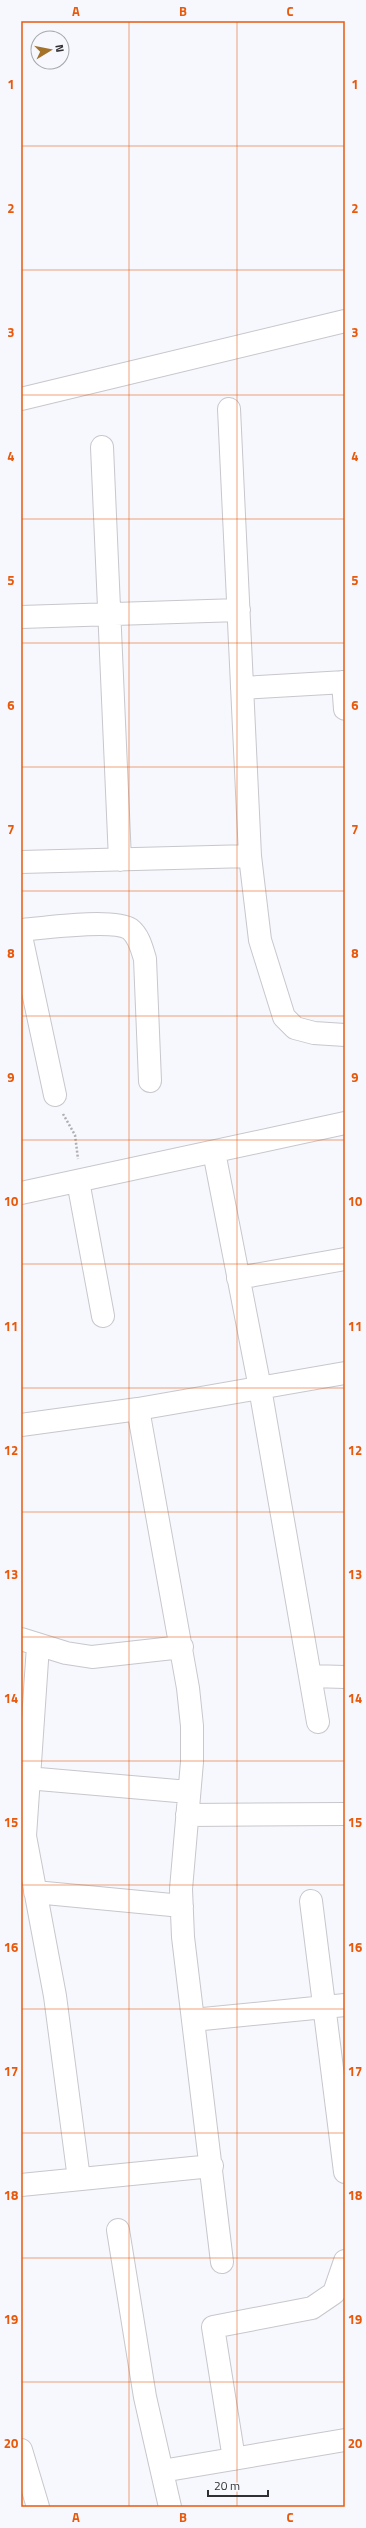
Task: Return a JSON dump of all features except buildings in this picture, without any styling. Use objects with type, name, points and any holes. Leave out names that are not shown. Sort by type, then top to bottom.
[{"type":"street","points":[[21,399],[345,322]]},
{"type":"street","points":[[229,409],[250,856],[260,940],[284,1018],[295,1028],[314,1033],[345,1035]]},
{"type":"street","points":[[102,447],[120,860]]},
{"type":"street","points":[[21,617],[238,610]]},
{"type":"street","points":[[242,688],[344,682],[345,709]]},
{"type":"street","points":[[21,862],[250,856]]},
{"type":"street","points":[[21,930],[100,924],[116,924],[129,929],[139,941],[144,959],[150,1081]]},
{"type":"street","points":[[21,936],[55,1095]]},
{"type":"street","points":[[21,1192],[345,1123]]},
{"type":"street","points":[[214,1152],[260,1388],[318,1722]]},
{"type":"street","points":[[78,1181],[103,1316]]},
{"type":"street","points":[[238,1278],[345,1258]]},
{"type":"street","points":[[21,1425],[138,1409],[345,1373]]},
{"type":"street","points":[[138,1409],[182,1647],[192,1726],[182,1906],[183,1937],[212,2166],[222,2262]]},
{"type":"street","points":[[79,2180],[55,1996],[25,1836],[30,1642],[66,1653],[92,1657],[182,1647]]},
{"type":"street","points":[[310,1676],[345,1677]]},
{"type":"street","points":[[27,1778],[189,1792]]},
{"type":"street","points":[[187,1815],[345,1814]]},
{"type":"street","points":[[35,1892],[182,1906]]},
{"type":"street","points":[[310,1901],[345,2172]]},
{"type":"street","points":[[193,2020],[345,2005]]},
{"type":"street","points":[[21,2185],[212,2166]]},
{"type":"street","points":[[118,2230],[146,2397],[170,2507]]},
{"type":"street","points":[[234,2459],[213,2327],[312,2308],[334,2293],[345,2261]]},
{"type":"street","points":[[162,2471],[345,2440]]},
{"type":"street","points":[[21,2450],[38,2507]]},
{"type":"path","points":[[55,1095],[59,1107],[75,1136],[78,1147],[78,1181]]}]
